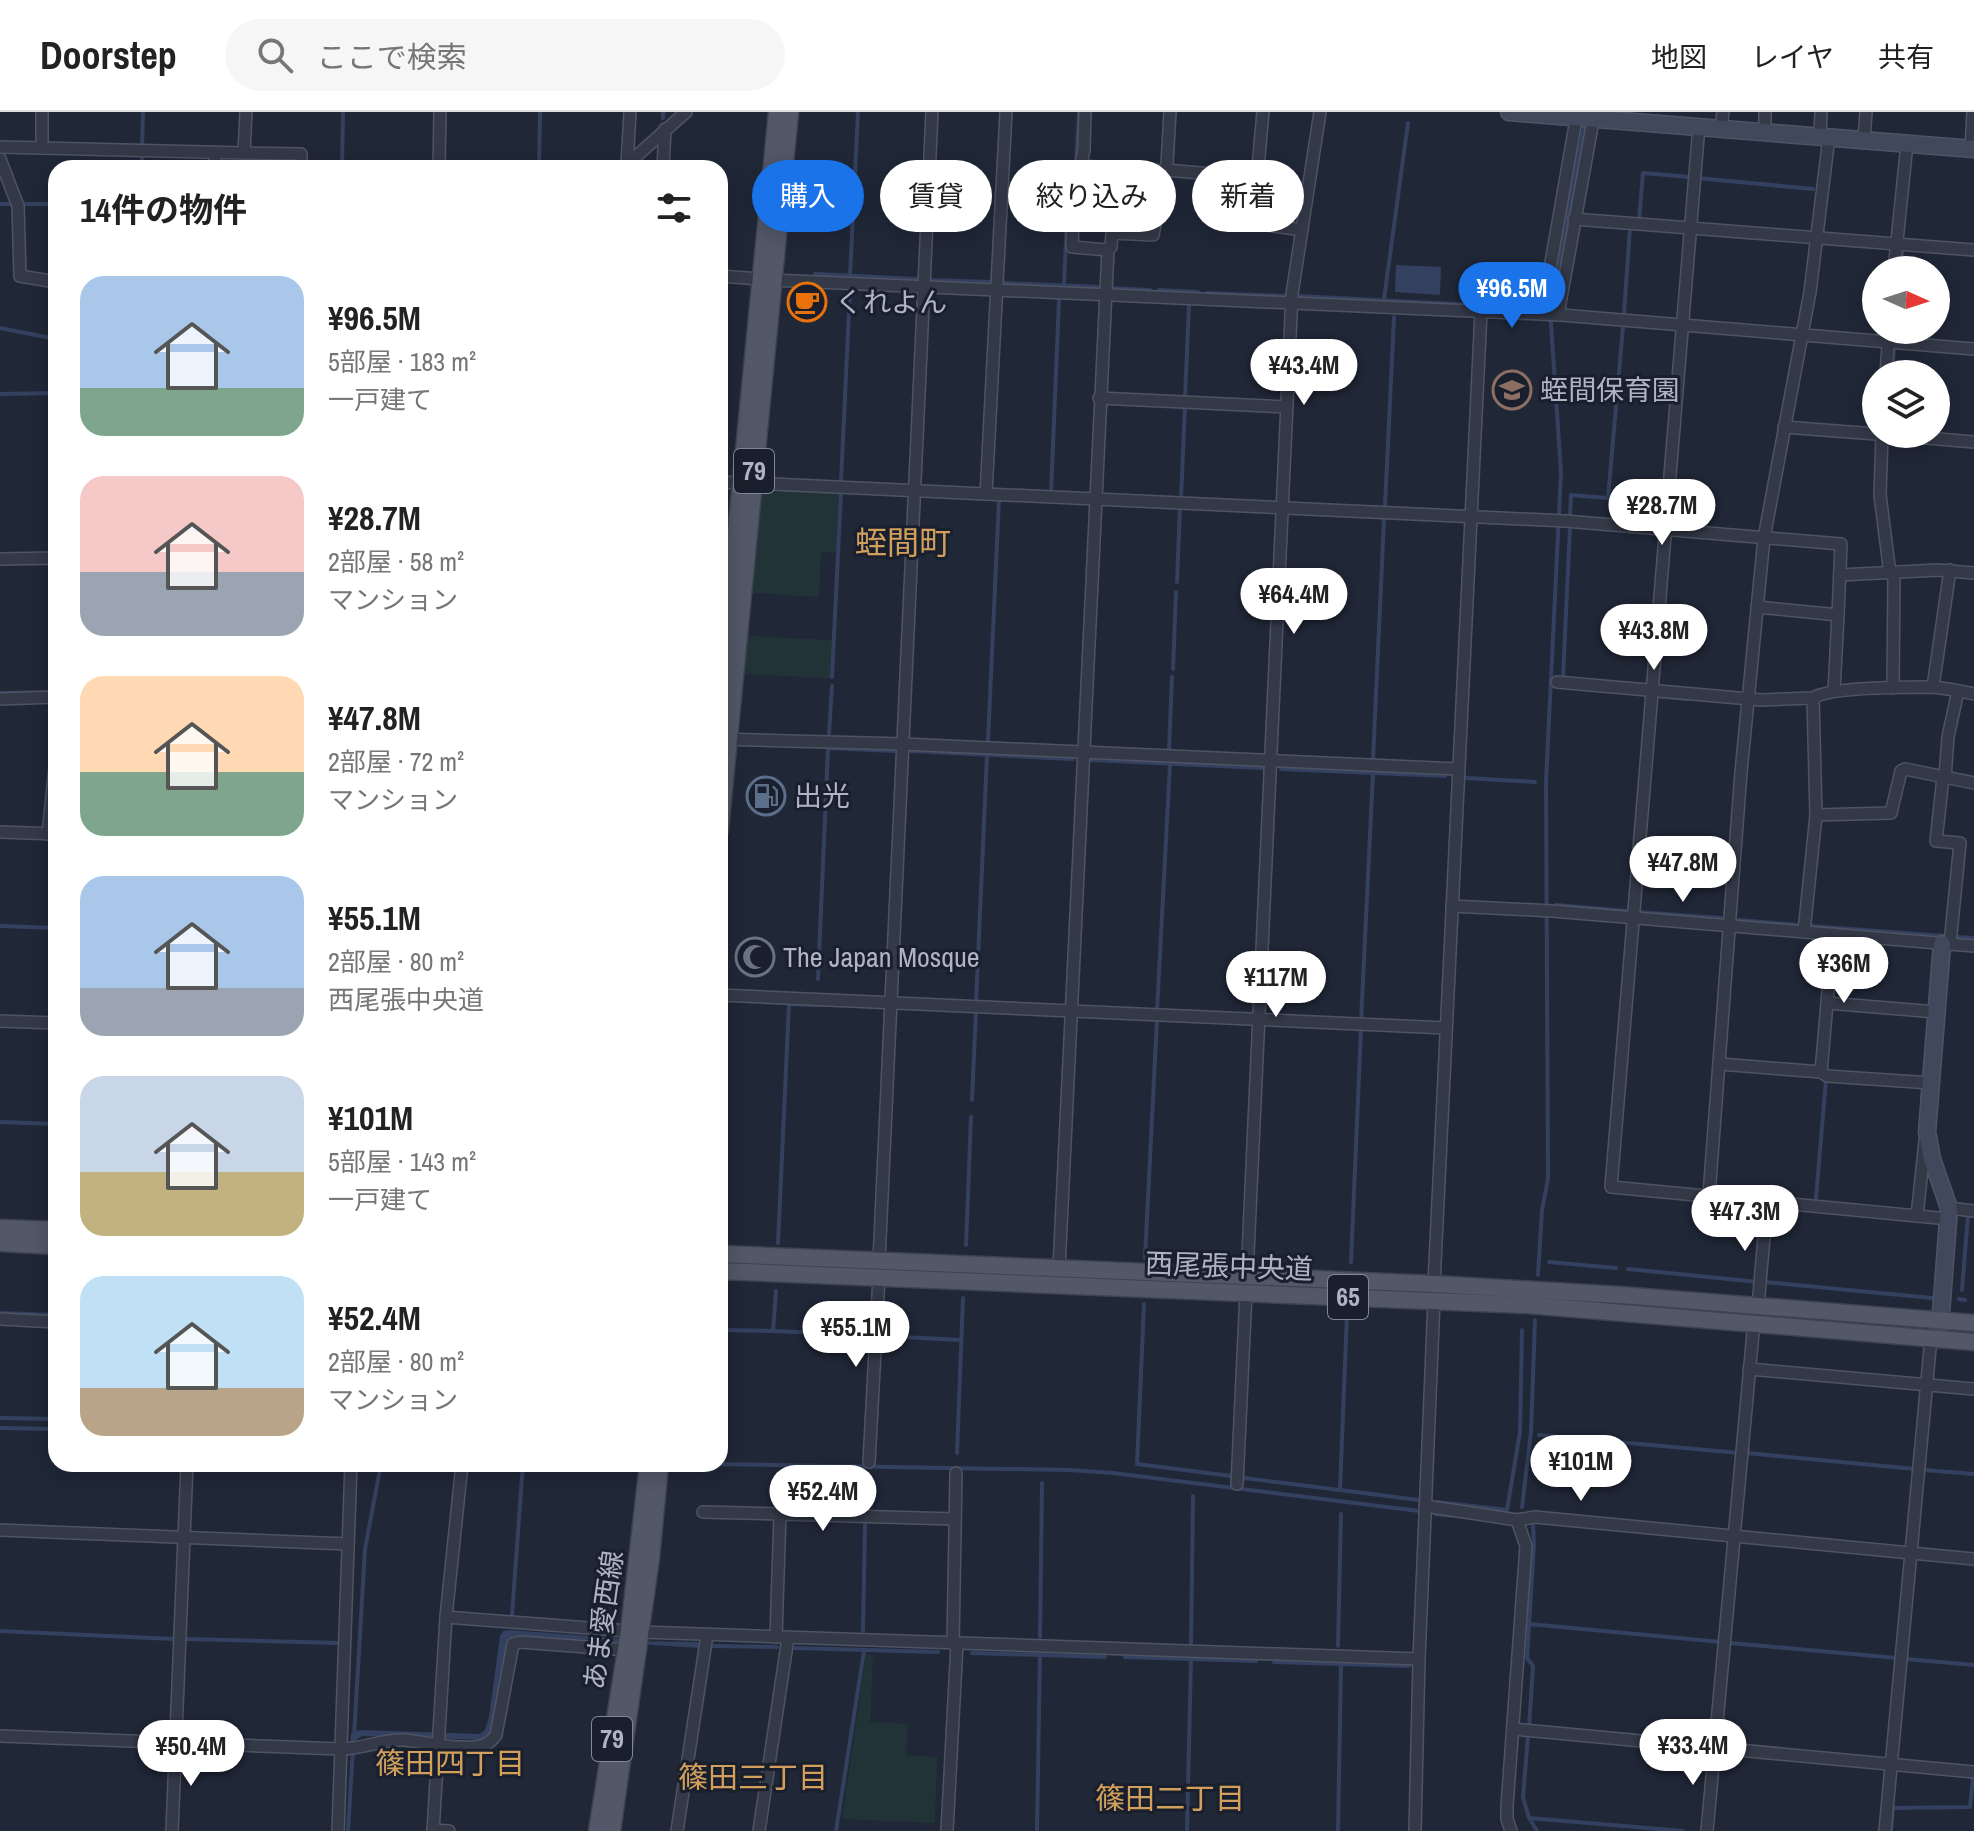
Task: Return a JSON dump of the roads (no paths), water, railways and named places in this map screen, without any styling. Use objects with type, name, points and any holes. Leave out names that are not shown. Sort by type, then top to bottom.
[{"type":"main road","name":"79","points":[[728,694],[766,280],[777,112]]},
{"type":"main road","name":"79","points":[[766,280],[790,112]]},
{"type":"main road","points":[[1509,112],[1585,114],[1699,126],[1722,120],[1765,132],[1972,149]]},
{"type":"main road","name":"79","points":[[728,591],[747,483]]},
{"type":"main road","points":[[1935,1338],[1940,1320],[1949,1214],[1927,1132],[1936,1012],[1946,944]]},
{"type":"main road","points":[[0,1228],[48,1230]]},
{"type":"main road","points":[[0,1243],[48,1246]]},
{"type":"main road","name":"西尾張中央道","points":[[728,1255],[879,1269],[1434,1292],[1528,1305],[1974,1323]]},
{"type":"main road","name":"西尾張中央道","points":[[728,1271],[1059,1268],[1246,1284]]},
{"type":"main road","name":"西尾張中央道","points":[[1756,1314],[1974,1342]]},
{"type":"main road","name":"あま愛西線","points":[[612,1831],[647,1472]]},
{"type":"main road","name":"あま愛西線","points":[[597,1831],[632,1642],[659,1472]]},
{"type":"street","points":[[42,112],[42,148]]},
{"type":"street","points":[[244,153],[246,112]]},
{"type":"street","points":[[439,160],[440,112]]},
{"type":"street","points":[[626,160],[630,112]]},
{"type":"street","points":[[631,160],[686,112]]},
{"type":"street","points":[[869,1462],[932,112]]},
{"type":"street","points":[[986,494],[1006,112]]},
{"type":"street","points":[[1081,160],[1085,112]]},
{"type":"street","points":[[1166,160],[1170,112]]},
{"type":"street","points":[[1259,160],[1263,112]]},
{"type":"street","points":[[1304,217],[1320,112]]},
{"type":"street","points":[[1765,112],[1765,132]]},
{"type":"street","points":[[1709,1195],[1748,698],[1764,538],[1818,238],[1824,137],[1821,112]]},
{"type":"street","points":[[1864,140],[1866,112]]},
{"type":"street","points":[[1972,149],[1973,112]]},
{"type":"street","points":[[1550,314],[1574,219],[1585,114]]},
{"type":"street","points":[[1550,314],[1585,114]]},
{"type":"street","points":[[1699,126],[1611,1187],[1917,1216],[1974,1211]]},
{"type":"street","points":[[663,160],[665,129]]},
{"type":"street","points":[[1896,256],[1907,144]]},
{"type":"street","points":[[0,147],[301,154],[301,160]]},
{"type":"street","points":[[215,152],[215,160]]},
{"type":"street","points":[[0,159],[18,206],[20,276],[48,281]]},
{"type":"street","points":[[1574,219],[1974,250]]},
{"type":"street","points":[[1073,232],[1072,247],[1108,250]]},
{"type":"street","points":[[1059,1268],[1108,250],[1112,233],[1153,235],[1154,232]]},
{"type":"street","points":[[1237,1484],[1292,303],[1302,232]]},
{"type":"street","points":[[728,277],[1550,314],[1801,334],[1862,335]]},
{"type":"street","points":[[1415,1831],[1434,1292],[1481,312]]},
{"type":"street","points":[[1941,344],[1974,349]]},
{"type":"street","points":[[1099,398],[1287,407]]},
{"type":"street","points":[[1784,427],[1862,433]]},
{"type":"street","points":[[1950,440],[1974,442]]},
{"type":"street","points":[[1880,448],[1880,495],[1892,573],[1893,688]]},
{"type":"street","points":[[728,482],[1557,521],[1841,544],[1834,691]]},
{"type":"street","points":[[0,559],[48,558]]},
{"type":"street","points":[[1840,575],[1950,570],[1974,573]]},
{"type":"street","points":[[1933,687],[1950,570]]},
{"type":"street","points":[[1757,607],[1838,615]]},
{"type":"street","points":[[1557,682],[1748,698],[1813,698],[1834,691],[1933,687],[1974,694]]},
{"type":"street","points":[[1946,944],[1960,843],[1936,841],[1948,737],[1958,691]]},
{"type":"street","points":[[0,699],[48,697]]},
{"type":"street","points":[[1804,932],[1816,815],[1813,698]]},
{"type":"street","points":[[728,738],[1458,769]]},
{"type":"street","points":[[1816,815],[1891,813],[1901,771],[1905,769],[1974,783]]},
{"type":"street","points":[[0,832],[48,834]]},
{"type":"street","points":[[1452,906],[1633,917],[1974,946]]},
{"type":"street","points":[[1821,1072],[1833,934]]},
{"type":"street","points":[[728,995],[1446,1028]]},
{"type":"street","points":[[1827,1003],[1936,1012]]},
{"type":"street","points":[[0,1021],[48,1023]]},
{"type":"street","points":[[1719,1064],[1931,1083]]},
{"type":"street","points":[[1917,1216],[1927,1132]]},
{"type":"street","points":[[1707,1831],[1767,1203]]},
{"type":"street","points":[[0,1319],[48,1322]]},
{"type":"street","points":[[1885,1831],[1927,1385],[1935,1338]]},
{"type":"street","points":[[1749,1369],[1974,1389]]},
{"type":"street","points":[[172,1831],[187,1472]]},
{"type":"street","points":[[338,1831],[348,1749],[351,1472]]},
{"type":"street","points":[[449,1831],[433,1831],[446,1617],[461,1472]]},
{"type":"street","points":[[947,1831],[955,1644],[956,1473]]},
{"type":"street","points":[[1425,1506],[1517,1520],[1535,1517],[1974,1559]]},
{"type":"street","points":[[703,1512],[955,1519]]},
{"type":"street","points":[[759,1831],[782,1638],[780,1514]]},
{"type":"street","points":[[1511,1831],[1507,1806],[1526,1546],[1517,1520]]},
{"type":"street","points":[[0,1530],[348,1544]]},
{"type":"street","points":[[446,1617],[632,1642]]},
{"type":"street","points":[[0,1736],[348,1749],[382,1742],[438,1738],[476,1747],[489,1744],[496,1735],[513,1644],[520,1642],[632,1642],[707,1635],[1419,1659]]},
{"type":"street","points":[[677,1831],[707,1635]]},
{"type":"street","points":[[1513,1729],[1974,1772]]},
{"type":"water","points":[[1396,265],[1441,267],[1440,295],[1395,292]]},
{"type":"water","points":[[503,1631],[617,1638],[619,1641],[701,1642],[700,1648],[514,1636],[507,1644],[495,1728],[485,1740],[362,1736],[356,1740],[356,1746],[350,1746],[351,1733],[360,1730],[480,1734],[485,1730],[489,1717],[500,1636]]},
{"type":"waterway","points":[[142,148],[143,112]]},
{"type":"waterway","points":[[342,160],[343,112]]},
{"type":"waterway","points":[[539,160],[540,112]]},
{"type":"waterway","points":[[663,112],[663,118]]},
{"type":"waterway","points":[[850,276],[858,112]]},
{"type":"waterway","points":[[1076,160],[1079,113]]},
{"type":"waterway","points":[[1538,1275],[1542,1210],[1548,1179],[1546,782],[1561,472],[1550,309],[1585,122]]},
{"type":"waterway","points":[[1384,299],[1408,123]]},
{"type":"waterway","points":[[142,153],[142,160]]},
{"type":"waterway","points":[[1639,221],[1643,173],[1690,177]]},
{"type":"waterway","points":[[1697,178],[1813,189]]},
{"type":"waterway","points":[[0,204],[13,204]]},
{"type":"waterway","points":[[23,204],[48,204]]},
{"type":"waterway","points":[[1624,313],[1630,228]]},
{"type":"waterway","points":[[1064,285],[1066,232]]},
{"type":"waterway","points":[[815,274],[917,279]]},
{"type":"waterway","points":[[931,280],[991,282]]},
{"type":"waterway","points":[[1003,283],[1100,287]]},
{"type":"waterway","points":[[1109,288],[1150,290]]},
{"type":"waterway","points":[[841,482],[850,290]]},
{"type":"waterway","points":[[1159,290],[1198,292]]},
{"type":"waterway","points":[[1207,293],[1287,296]]},
{"type":"waterway","points":[[1297,296],[1538,308]]},
{"type":"waterway","points":[[1051,493],[1059,300]]},
{"type":"waterway","points":[[1185,397],[1189,306]]},
{"type":"waterway","points":[[1385,506],[1394,317]]},
{"type":"waterway","points":[[1570,517],[1571,495],[1608,498],[1623,327]]},
{"type":"waterway","points":[[0,328],[48,337]]},
{"type":"waterway","points":[[1893,360],[1894,348]]},
{"type":"waterway","points":[[0,394],[48,393]]},
{"type":"waterway","points":[[1181,499],[1185,406]]},
{"type":"waterway","points":[[832,677],[841,492]]},
{"type":"waterway","points":[[988,741],[999,499],[1002,499]]},
{"type":"waterway","points":[[1177,582],[1180,507]]},
{"type":"waterway","points":[[1373,760],[1384,519]]},
{"type":"waterway","points":[[1563,677],[1570,527]]},
{"type":"waterway","points":[[1173,669],[1176,592]]},
{"type":"waterway","points":[[1169,750],[1172,677]]},
{"type":"waterway","points":[[829,734],[832,686]]},
{"type":"waterway","points":[[0,693],[48,692]]},
{"type":"waterway","points":[[1655,696],[1688,699]]},
{"type":"waterway","points":[[818,979],[828,748],[894,751]]},
{"type":"waterway","points":[[910,751],[1073,759]]},
{"type":"waterway","points":[[976,1003],[987,755]]},
{"type":"waterway","points":[[1091,760],[1262,768]]},
{"type":"waterway","points":[[1157,1011],[1170,764]]},
{"type":"waterway","points":[[1281,769],[1445,776]]},
{"type":"waterway","points":[[1361,1021],[1373,773]]},
{"type":"waterway","points":[[1466,778],[1535,782]]},
{"type":"waterway","points":[[1556,905],[1627,911]]},
{"type":"waterway","points":[[1637,912],[1721,918]]},
{"type":"waterway","points":[[1739,920],[1799,925]]},
{"type":"waterway","points":[[0,926],[48,928]]},
{"type":"waterway","points":[[1811,926],[1944,936]]},
{"type":"waterway","points":[[1957,937],[1974,938]]},
{"type":"waterway","points":[[778,1243],[789,1004],[817,1005]]},
{"type":"waterway","points":[[972,1100],[976,1011]]},
{"type":"waterway","points":[[1145,1258],[1157,1019]]},
{"type":"waterway","points":[[1351,1262],[1361,1029]]},
{"type":"waterway","points":[[1816,1198],[1826,1079]]},
{"type":"waterway","points":[[966,1245],[971,1117]]},
{"type":"waterway","points":[[0,1122],[48,1124]]},
{"type":"waterway","points":[[1962,1290],[1968,1215]]},
{"type":"waterway","points":[[1549,1262],[1616,1268]]},
{"type":"waterway","points":[[1628,1269],[1758,1282]]},
{"type":"waterway","points":[[1764,1282],[1932,1298]]},
{"type":"waterway","points":[[728,1330],[773,1331],[776,1291]]},
{"type":"waterway","points":[[957,1453],[963,1298]]},
{"type":"waterway","points":[[1959,1299],[1965,1300]]},
{"type":"waterway","points":[[1144,1304],[1137,1464],[1231,1476]]},
{"type":"waterway","points":[[0,1313],[48,1315]]},
{"type":"waterway","points":[[1340,1489],[1347,1314]]},
{"type":"waterway","points":[[1522,1507],[1531,1432],[1535,1320]]},
{"type":"waterway","points":[[1437,1502],[1507,1510],[1520,1432],[1522,1330]]},
{"type":"waterway","points":[[773,1331],[869,1335]]},
{"type":"waterway","points":[[882,1336],[961,1340]]},
{"type":"waterway","points":[[0,1418],[48,1419]]},
{"type":"waterway","points":[[0,1428],[48,1429]]},
{"type":"waterway","points":[[1539,1435],[1740,1453]]},
{"type":"waterway","points":[[1748,1449],[1747,1453],[1915,1469]]},
{"type":"waterway","points":[[728,1464],[1069,1470],[1419,1511]]},
{"type":"waterway","points":[[1924,1470],[1974,1474]]},
{"type":"waterway","points":[[354,1736],[365,1549],[379,1472]]},
{"type":"waterway","points":[[512,1615],[522,1472]]},
{"type":"waterway","points":[[1244,1478],[1419,1500]]},
{"type":"waterway","points":[[1040,1637],[1042,1483]]},
{"type":"waterway","points":[[865,1486],[865,1510]]},
{"type":"waterway","points":[[1191,1644],[1193,1496]]},
{"type":"waterway","points":[[1338,1646],[1341,1514]]},
{"type":"waterway","points":[[1435,1514],[1453,1516]]},
{"type":"waterway","points":[[863,1631],[865,1525]]},
{"type":"waterway","points":[[1529,1728],[1533,1666],[1527,1658],[1533,1526]]},
{"type":"waterway","points":[[1529,1624],[1721,1642]]},
{"type":"waterway","points":[[0,1631],[174,1639]]},
{"type":"waterway","points":[[186,1639],[338,1643]]},
{"type":"waterway","points":[[1730,1643],[1897,1658]]},
{"type":"waterway","points":[[709,1646],[777,1647]]},
{"type":"waterway","points":[[795,1648],[938,1652]]},
{"type":"waterway","points":[[836,1831],[864,1651]]},
{"type":"waterway","points":[[972,1653],[1105,1657]]},
{"type":"waterway","points":[[1037,1831],[1040,1655]]},
{"type":"waterway","points":[[1125,1657],[1256,1661]]},
{"type":"waterway","points":[[1187,1831],[1191,1659]]},
{"type":"waterway","points":[[1906,1659],[1974,1665]]},
{"type":"waterway","points":[[1274,1662],[1409,1666]]},
{"type":"waterway","points":[[1338,1831],[1341,1664]]},
{"type":"waterway","points":[[1528,1736],[1523,1797],[1529,1818],[1683,1831]]},
{"type":"waterway","points":[[348,1831],[353,1749]]},
{"type":"waterway","points":[[1891,1831],[1893,1808],[1970,1807],[1973,1778]]},
{"type":"waterway","points":[[1530,1819],[1537,1831]]},
{"type":"place","name":"くれよん","points":[[807,302]]},
{"type":"place","name":"蛭間保育園","points":[[1512,390]]},
{"type":"place","name":"出光","points":[[766,796]]},
{"type":"place","name":"The Japan Mosque","points":[[755,957]]},
{"type":"district","name":"蛭間町","points":[[903,543]]},
{"type":"district","name":"篠田四丁目","points":[[450,1764]]},
{"type":"district","name":"篠田三丁目","points":[[753,1778]]},
{"type":"district","name":"篠田二丁目","points":[[1170,1799]]}]
